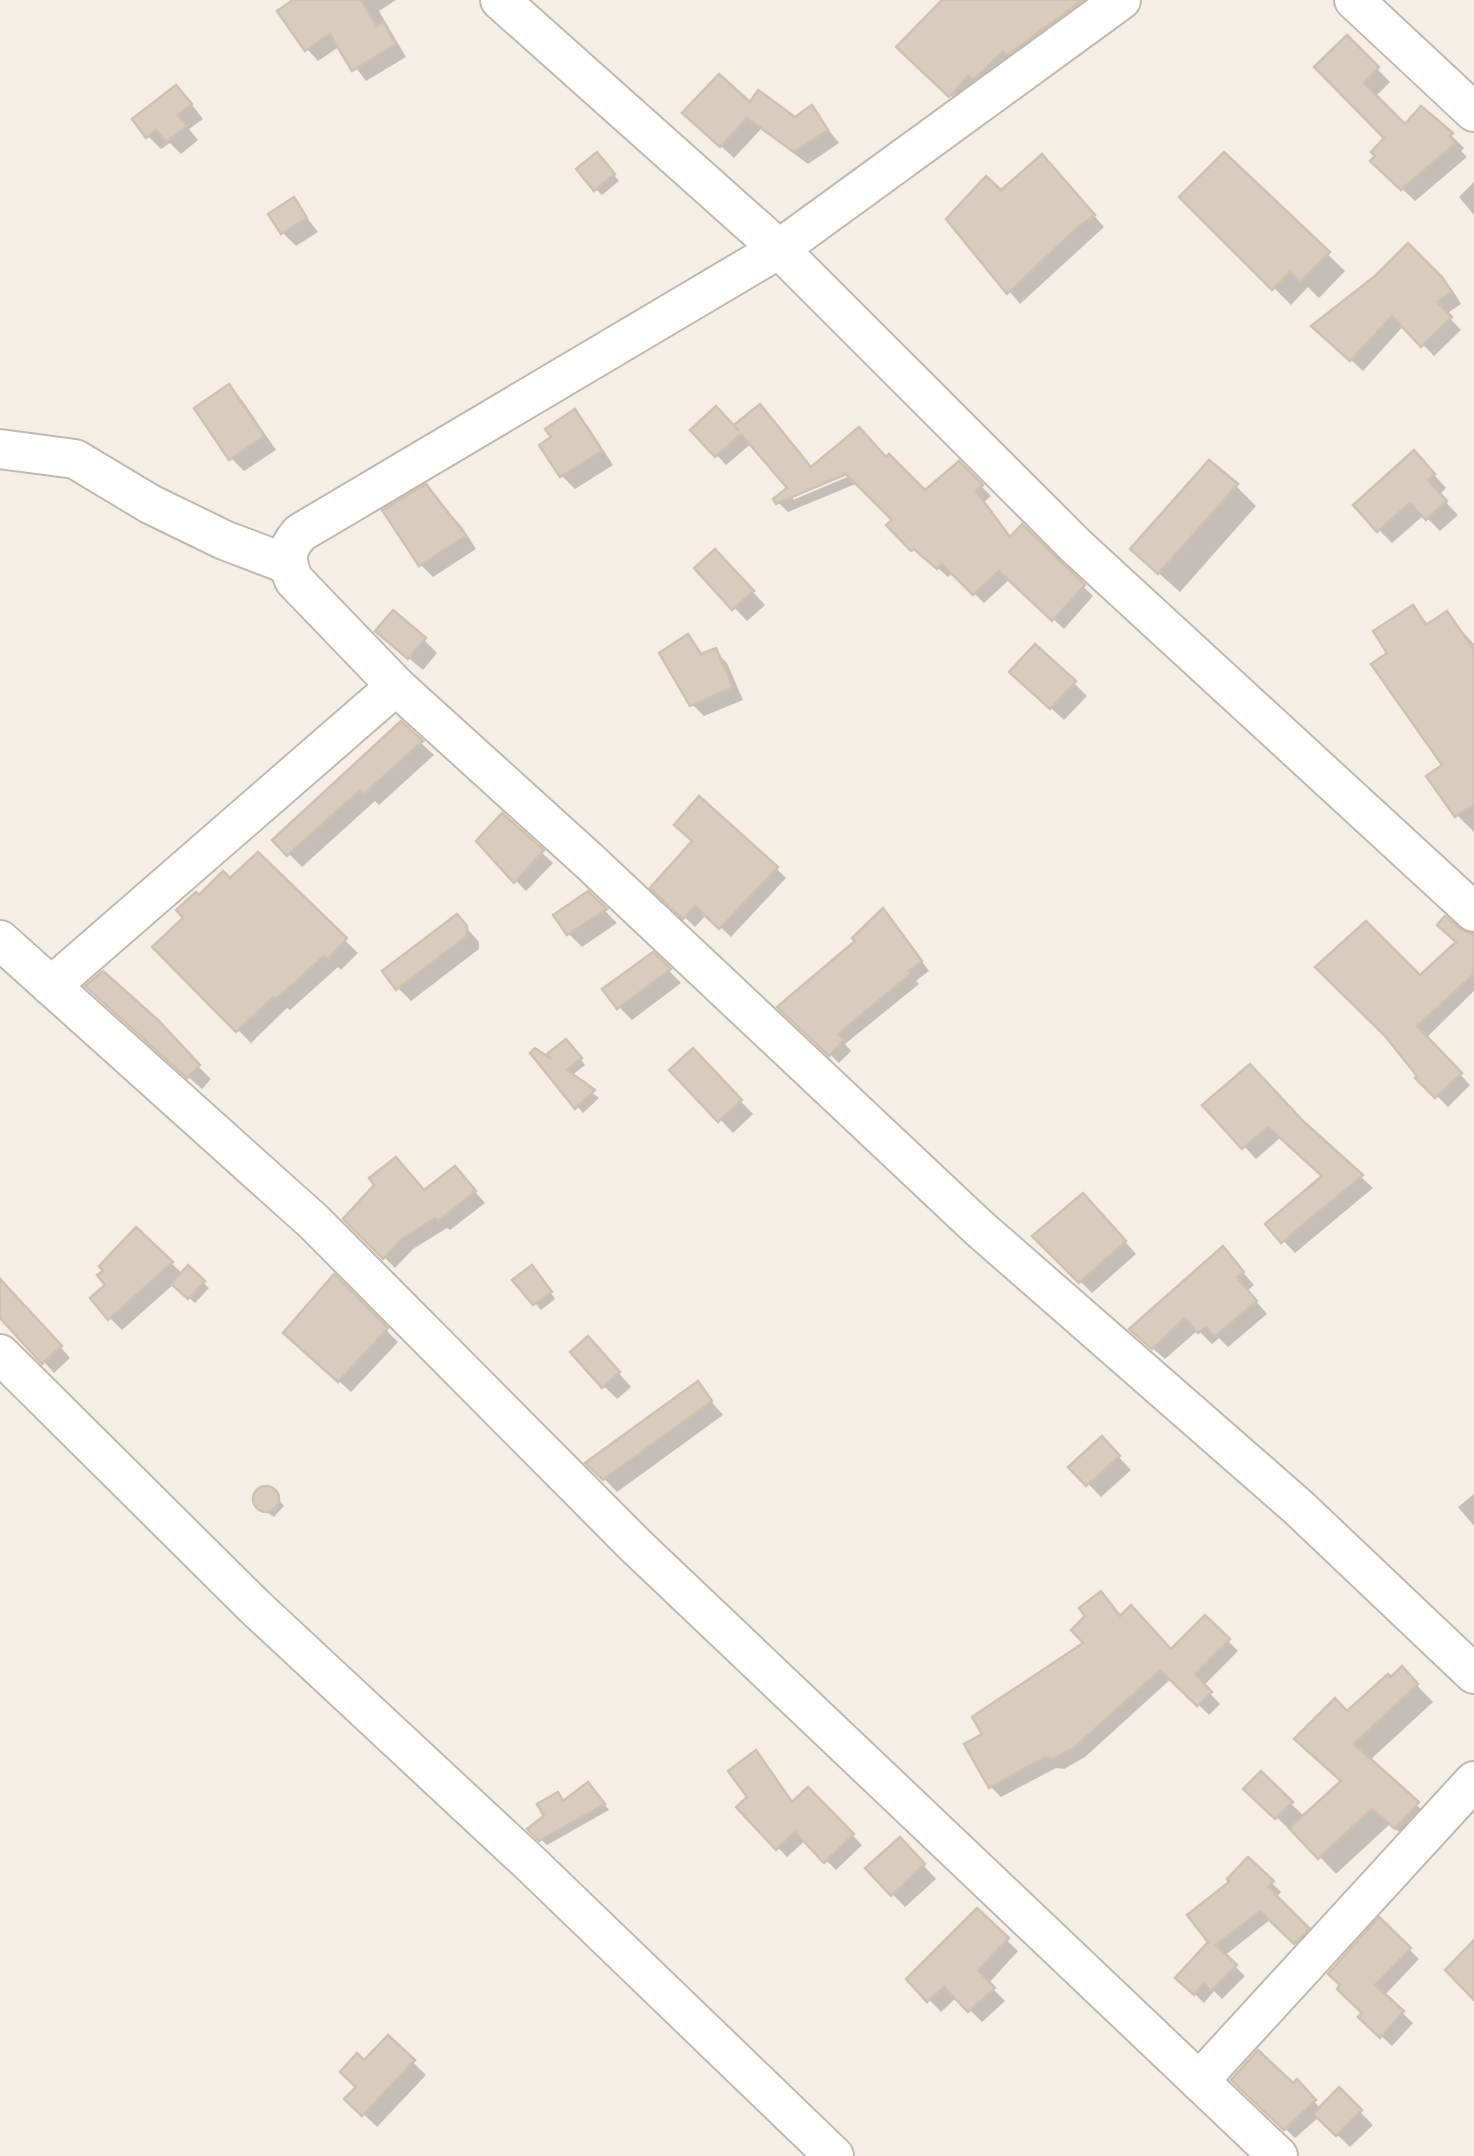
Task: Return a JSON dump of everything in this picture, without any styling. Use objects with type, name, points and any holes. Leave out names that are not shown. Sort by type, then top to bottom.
[{"type":"street","points":[[500,0],[778,248],[1076,546],[1474,912]]},
{"type":"street","points":[[1121,0],[778,248],[300,533],[287,548],[287,564],[294,580],[396,686],[588,860],[979,1228],[1298,1507],[1474,1674]]},
{"type":"street","points":[[1354,0],[1474,112]]},
{"type":"street","points":[[0,450],[75,460],[150,504],[224,540],[287,564]]},
{"type":"street","points":[[51,986],[396,686]]},
{"type":"street","points":[[0,940],[314,1222],[634,1544],[1278,2156]]},
{"type":"street","points":[[0,1354],[255,1607],[531,1864],[834,2156]]},
{"type":"street","points":[[1199,2081],[1474,1781]]},
{"type":"building","points":[[293,0],[361,0],[377,26],[383,22],[396,44],[352,71],[330,34],[305,51],[277,11]]},
{"type":"building","points":[[942,0],[1083,0],[1006,56],[1003,51],[973,80],[968,76],[949,97],[896,47]]},
{"type":"building","points":[[1347,35],[1379,67],[1364,83],[1405,124],[1421,106],[1453,133],[1450,136],[1456,143],[1401,190],[1370,161],[1375,156],[1371,152],[1384,138],[1314,67]]},
{"type":"building","points":[[719,74],[750,102],[758,90],[795,117],[812,105],[828,130],[794,152],[747,118],[720,147],[682,113]]},
{"type":"building","points":[[176,85],[192,104],[178,115],[187,126],[166,142],[156,130],[146,138],[132,119]]},
{"type":"building","points":[[597,152],[615,174],[594,191],[576,169]]},
{"type":"building","points":[[1224,152],[1330,252],[1300,282],[1290,272],[1272,290],[1179,197]]},
{"type":"building","points":[[1042,154],[1095,215],[1007,294],[946,219],[986,176],[1001,190]]},
{"type":"building","points":[[294,197],[307,218],[281,234],[268,214]]},
{"type":"building","points":[[1408,243],[1452,292],[1437,302],[1452,317],[1421,347],[1392,316],[1350,361],[1311,326],[1375,276]]},
{"type":"building","points":[[229,384],[264,436],[229,460],[194,408]]},
{"type":"building","points":[[760,404],[811,467],[859,427],[886,457],[889,454],[925,490],[959,461],[983,485],[976,491],[1010,537],[1022,524],[1085,585],[1052,621],[999,571],[973,595],[942,564],[937,569],[914,549],[911,551],[886,525],[892,520],[846,474],[776,504],[773,499],[787,488],[741,434],[715,457],[690,430],[716,406],[739,431],[734,425]]},
{"type":"building","points":[[575,409],[602,451],[560,477],[539,445],[551,437],[545,429]]},
{"type":"building","points":[[1414,450],[1435,474],[1428,480],[1447,501],[1426,520],[1410,503],[1377,532],[1353,505]]},
{"type":"building","points":[[1209,460],[1238,484],[1158,574],[1130,549]]},
{"type":"building","points":[[426,484],[466,536],[419,566],[382,510]]},
{"type":"building","points":[[715,549],[754,591],[732,610],[694,568]]},
{"type":"building","points":[[1413,605],[1426,625],[1447,611],[1474,650],[1474,804],[1455,817],[1426,776],[1442,765],[1371,664],[1387,653],[1373,631]]},
{"type":"building","points":[[393,610],[426,638],[408,659],[375,631]]},
{"type":"building","points":[[688,634],[701,654],[716,648],[733,687],[690,706],[659,653]]},
{"type":"building","points":[[1035,644],[1076,681],[1050,709],[1009,672]]},
{"type":"building","points":[[401,721],[423,741],[364,794],[360,790],[287,856],[272,840]]},
{"type":"building","points":[[699,796],[778,867],[719,929],[695,906],[683,919],[650,888],[692,841],[674,825]]},
{"type":"building","points":[[502,813],[544,850],[514,883],[476,841]]},
{"type":"building","points":[[258,852],[347,938],[327,960],[324,956],[236,1032],[152,947],[183,918],[176,910],[196,892],[199,895],[223,871],[230,878]]},
{"type":"building","points":[[588,891],[607,909],[567,935],[553,915]]},
{"type":"building","points":[[883,908],[922,961],[838,1034],[844,1040],[829,1056],[777,1007],[855,941],[852,938]]},
{"type":"building","points":[[457,914],[467,926],[467,936],[396,990],[382,971]]},
{"type":"building","points":[[1445,916],[1460,929],[1474,934],[1474,974],[1417,1026],[1462,1073],[1435,1098],[1415,1078],[1385,1036],[1315,967],[1366,921],[1420,975],[1456,942],[1437,925]]},
{"type":"building","points":[[653,952],[671,969],[617,1009],[602,989]]},
{"type":"building","points":[[103,971],[158,1020],[200,1065],[187,1078],[85,986]]},
{"type":"building","points":[[566,1039],[582,1058],[567,1070],[595,1090],[575,1109],[530,1053],[535,1048],[551,1059],[547,1054]]},
{"type":"building","points":[[693,1048],[742,1100],[718,1122],[669,1070]]},
{"type":"building","points":[[1250,1064],[1303,1121],[1363,1175],[1281,1243],[1265,1224],[1322,1176],[1268,1127],[1242,1149],[1202,1105]]},
{"type":"building","points":[[396,1157],[424,1190],[455,1166],[476,1191],[438,1221],[435,1218],[402,1239],[383,1259],[343,1219],[374,1185],[369,1178]]},
{"type":"building","points":[[1083,1193],[1126,1241],[1079,1283],[1032,1236]]},
{"type":"building","points":[[136,1227],[173,1262],[108,1320],[90,1298],[105,1285],[97,1275],[103,1271],[99,1266]]},
{"type":"building","points":[[1223,1246],[1244,1272],[1237,1278],[1257,1301],[1214,1337],[1206,1327],[1198,1333],[1185,1318],[1152,1349],[1129,1329]]},
{"type":"building","points":[[188,1265],[205,1281],[188,1299],[171,1284]]},
{"type":"building","points":[[532,1265],[552,1292],[533,1305],[512,1280]]},
{"type":"building","points":[[334,1274],[388,1328],[338,1382],[283,1333]]},
{"type":"building","points":[[0,1279],[62,1346],[42,1364],[0,1318]]},
{"type":"building","points":[[588,1336],[620,1372],[602,1388],[570,1352]]},
{"type":"building","points":[[698,1381],[712,1401],[603,1480],[585,1463]]},
{"type":"building","points":[[1102,1436],[1120,1456],[1086,1486],[1068,1467]]},
{"type":"building","points":[[266,1486],[275,1490],[279,1499],[275,1508],[266,1512],[257,1508],[253,1499],[257,1490]]},
{"type":"building","points":[[1101,1591],[1120,1616],[1131,1605],[1171,1649],[1205,1615],[1230,1639],[1195,1674],[1212,1692],[1197,1706],[1160,1670],[1075,1747],[1053,1759],[1044,1758],[989,1788],[964,1744],[982,1734],[972,1717],[1083,1643],[1071,1630],[1085,1616],[1079,1608]]},
{"type":"building","points":[[1402,1666],[1418,1684],[1354,1744],[1419,1802],[1395,1829],[1372,1809],[1318,1859],[1289,1828],[1341,1781],[1294,1739],[1335,1698],[1347,1711]]},
{"type":"building","points":[[756,1750],[792,1802],[808,1787],[854,1834],[824,1863],[795,1832],[776,1850],[736,1807],[747,1797],[728,1771]]},
{"type":"building","points":[[1261,1771],[1293,1802],[1275,1819],[1243,1789]]},
{"type":"building","points":[[588,1782],[605,1804],[539,1841],[527,1829],[544,1816],[537,1804],[558,1792],[563,1801]]},
{"type":"building","points":[[900,1837],[925,1864],[891,1896],[865,1868]]},
{"type":"building","points":[[1248,1857],[1274,1881],[1268,1887],[1309,1928],[1294,1944],[1260,1911],[1216,1945],[1237,1965],[1211,1991],[1204,1983],[1194,1995],[1175,1978],[1208,1942],[1187,1915],[1229,1882],[1227,1879]]},
{"type":"building","points":[[977,1908],[1009,1938],[978,1970],[995,1988],[968,2012],[944,1987],[927,2002],[906,1979]]},
{"type":"building","points":[[1379,1917],[1411,1948],[1375,1985],[1404,2011],[1380,2038],[1358,2017],[1362,2013],[1337,1989],[1340,1985],[1328,1974]]},
{"type":"building","points":[[1474,1940],[1474,2000],[1445,1970]]},
{"type":"building","points":[[388,2035],[415,2060],[362,2116],[344,2099],[356,2087],[340,2072],[357,2053],[364,2060]]},
{"type":"building","points":[[1258,2050],[1293,2083],[1297,2079],[1316,2100],[1284,2130],[1231,2080]]},
{"type":"building","points":[[1339,2087],[1362,2110],[1336,2136],[1313,2114]]}]
